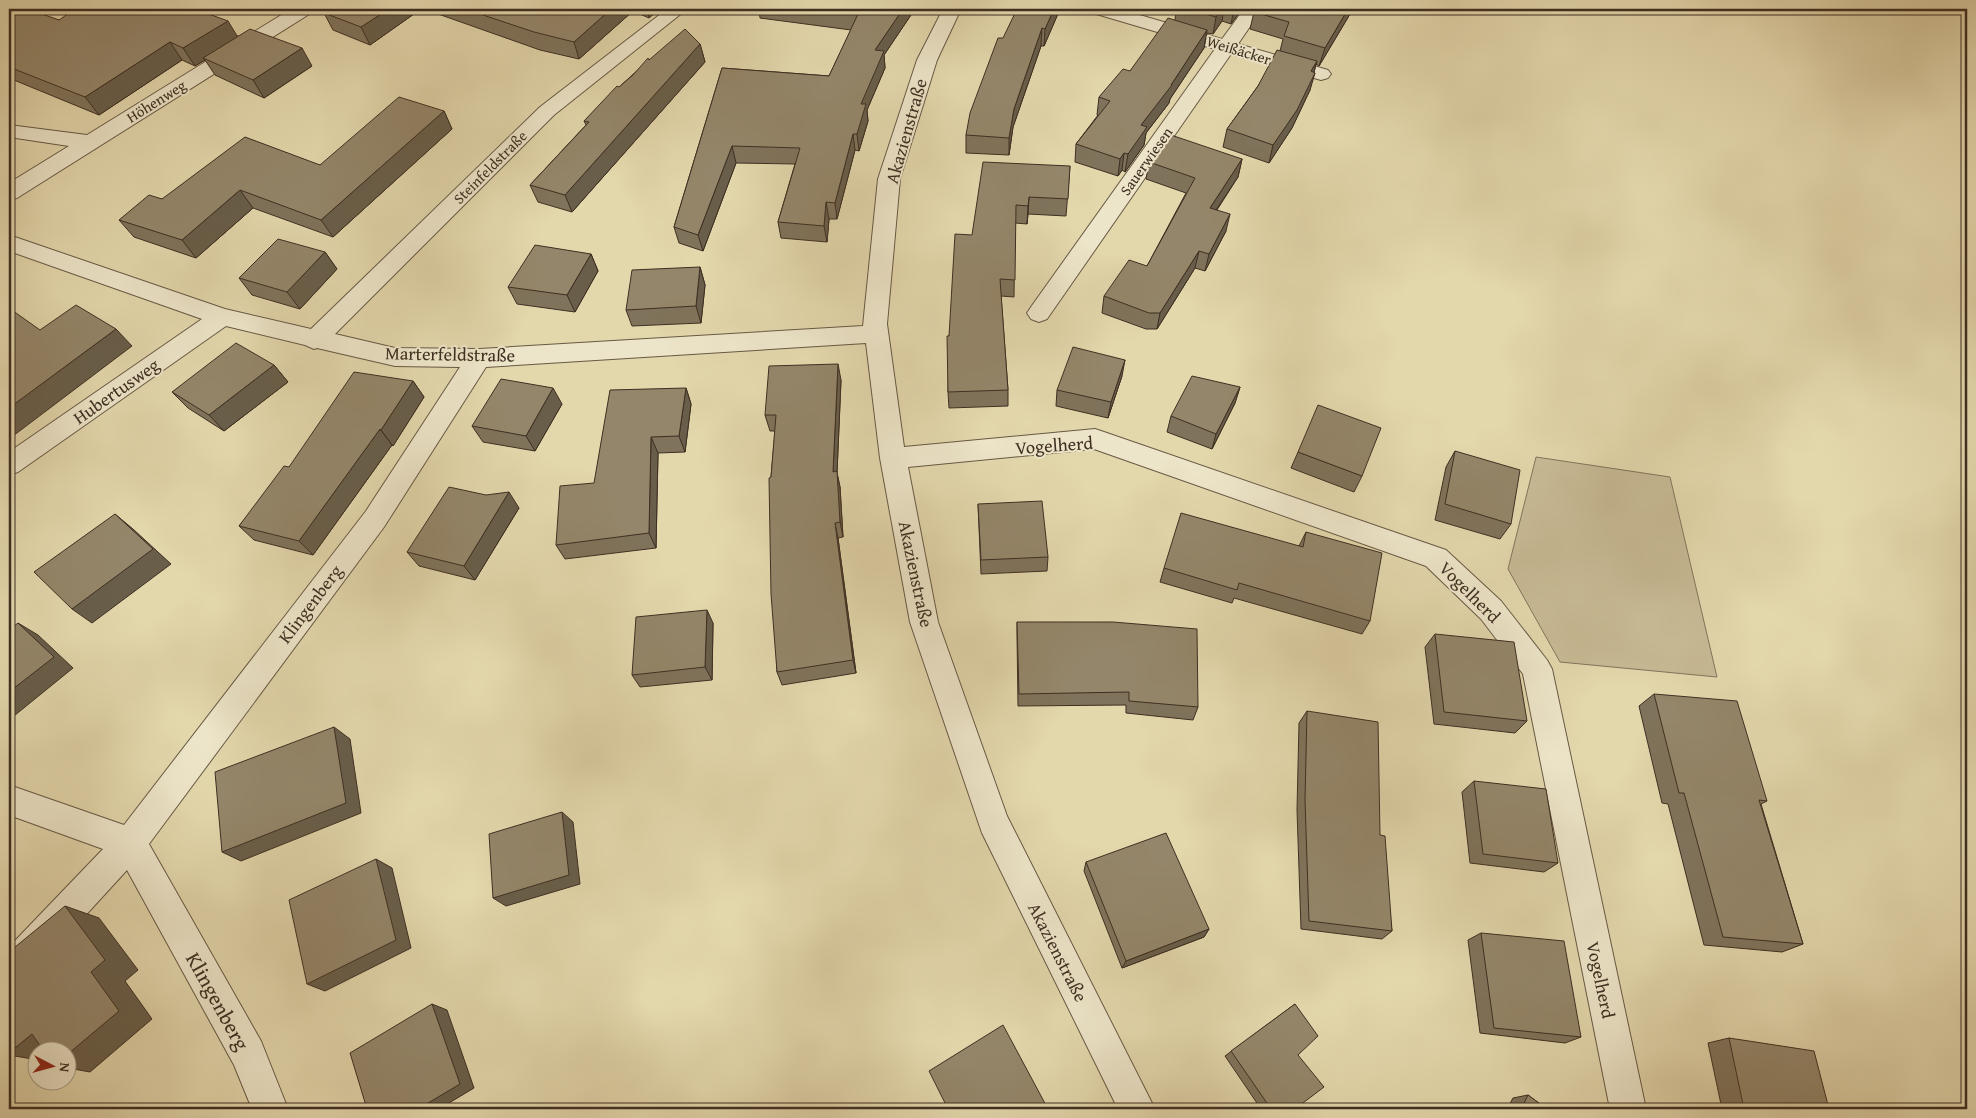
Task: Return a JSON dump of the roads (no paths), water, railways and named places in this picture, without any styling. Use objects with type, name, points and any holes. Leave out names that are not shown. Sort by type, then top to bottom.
[{"type":"street","name":"Höhenweg","points":[[9,193],[304,9]]},
{"type":"street","name":"Steinfeldstraße","points":[[314,340],[547,111],[678,9]]},
{"type":"street","name":"Akazienstraße","points":[[952,9],[927,60],[889,179],[876,324],[893,458],[924,622],[993,822],[1137,1109]]},
{"type":"street","name":"Weißäcker","points":[[1100,9],[1321,74]]},
{"type":"street","name":"Sauerwiesen","points":[[1039,313],[1253,9]]},
{"type":"street","points":[[9,131],[90,142]]},
{"type":"street","name":"Marterfeldstraße","points":[[9,243],[222,317],[314,340],[395,357],[479,358],[877,334]]},
{"type":"street","name":"Hubertusweg","points":[[9,465],[222,317]]},
{"type":"street","name":"Klingenberg","points":[[9,968],[28,953],[130,843],[374,519],[479,358]]},
{"type":"street","name":"Vogelherd","points":[[893,458],[1095,439],[1436,558],[1491,610],[1537,669],[1628,1109]]},
{"type":"street","points":[[9,800],[130,843]]},
{"type":"street","name":"Klingenberg","points":[[130,843],[248,1054],[270,1109]]}]
